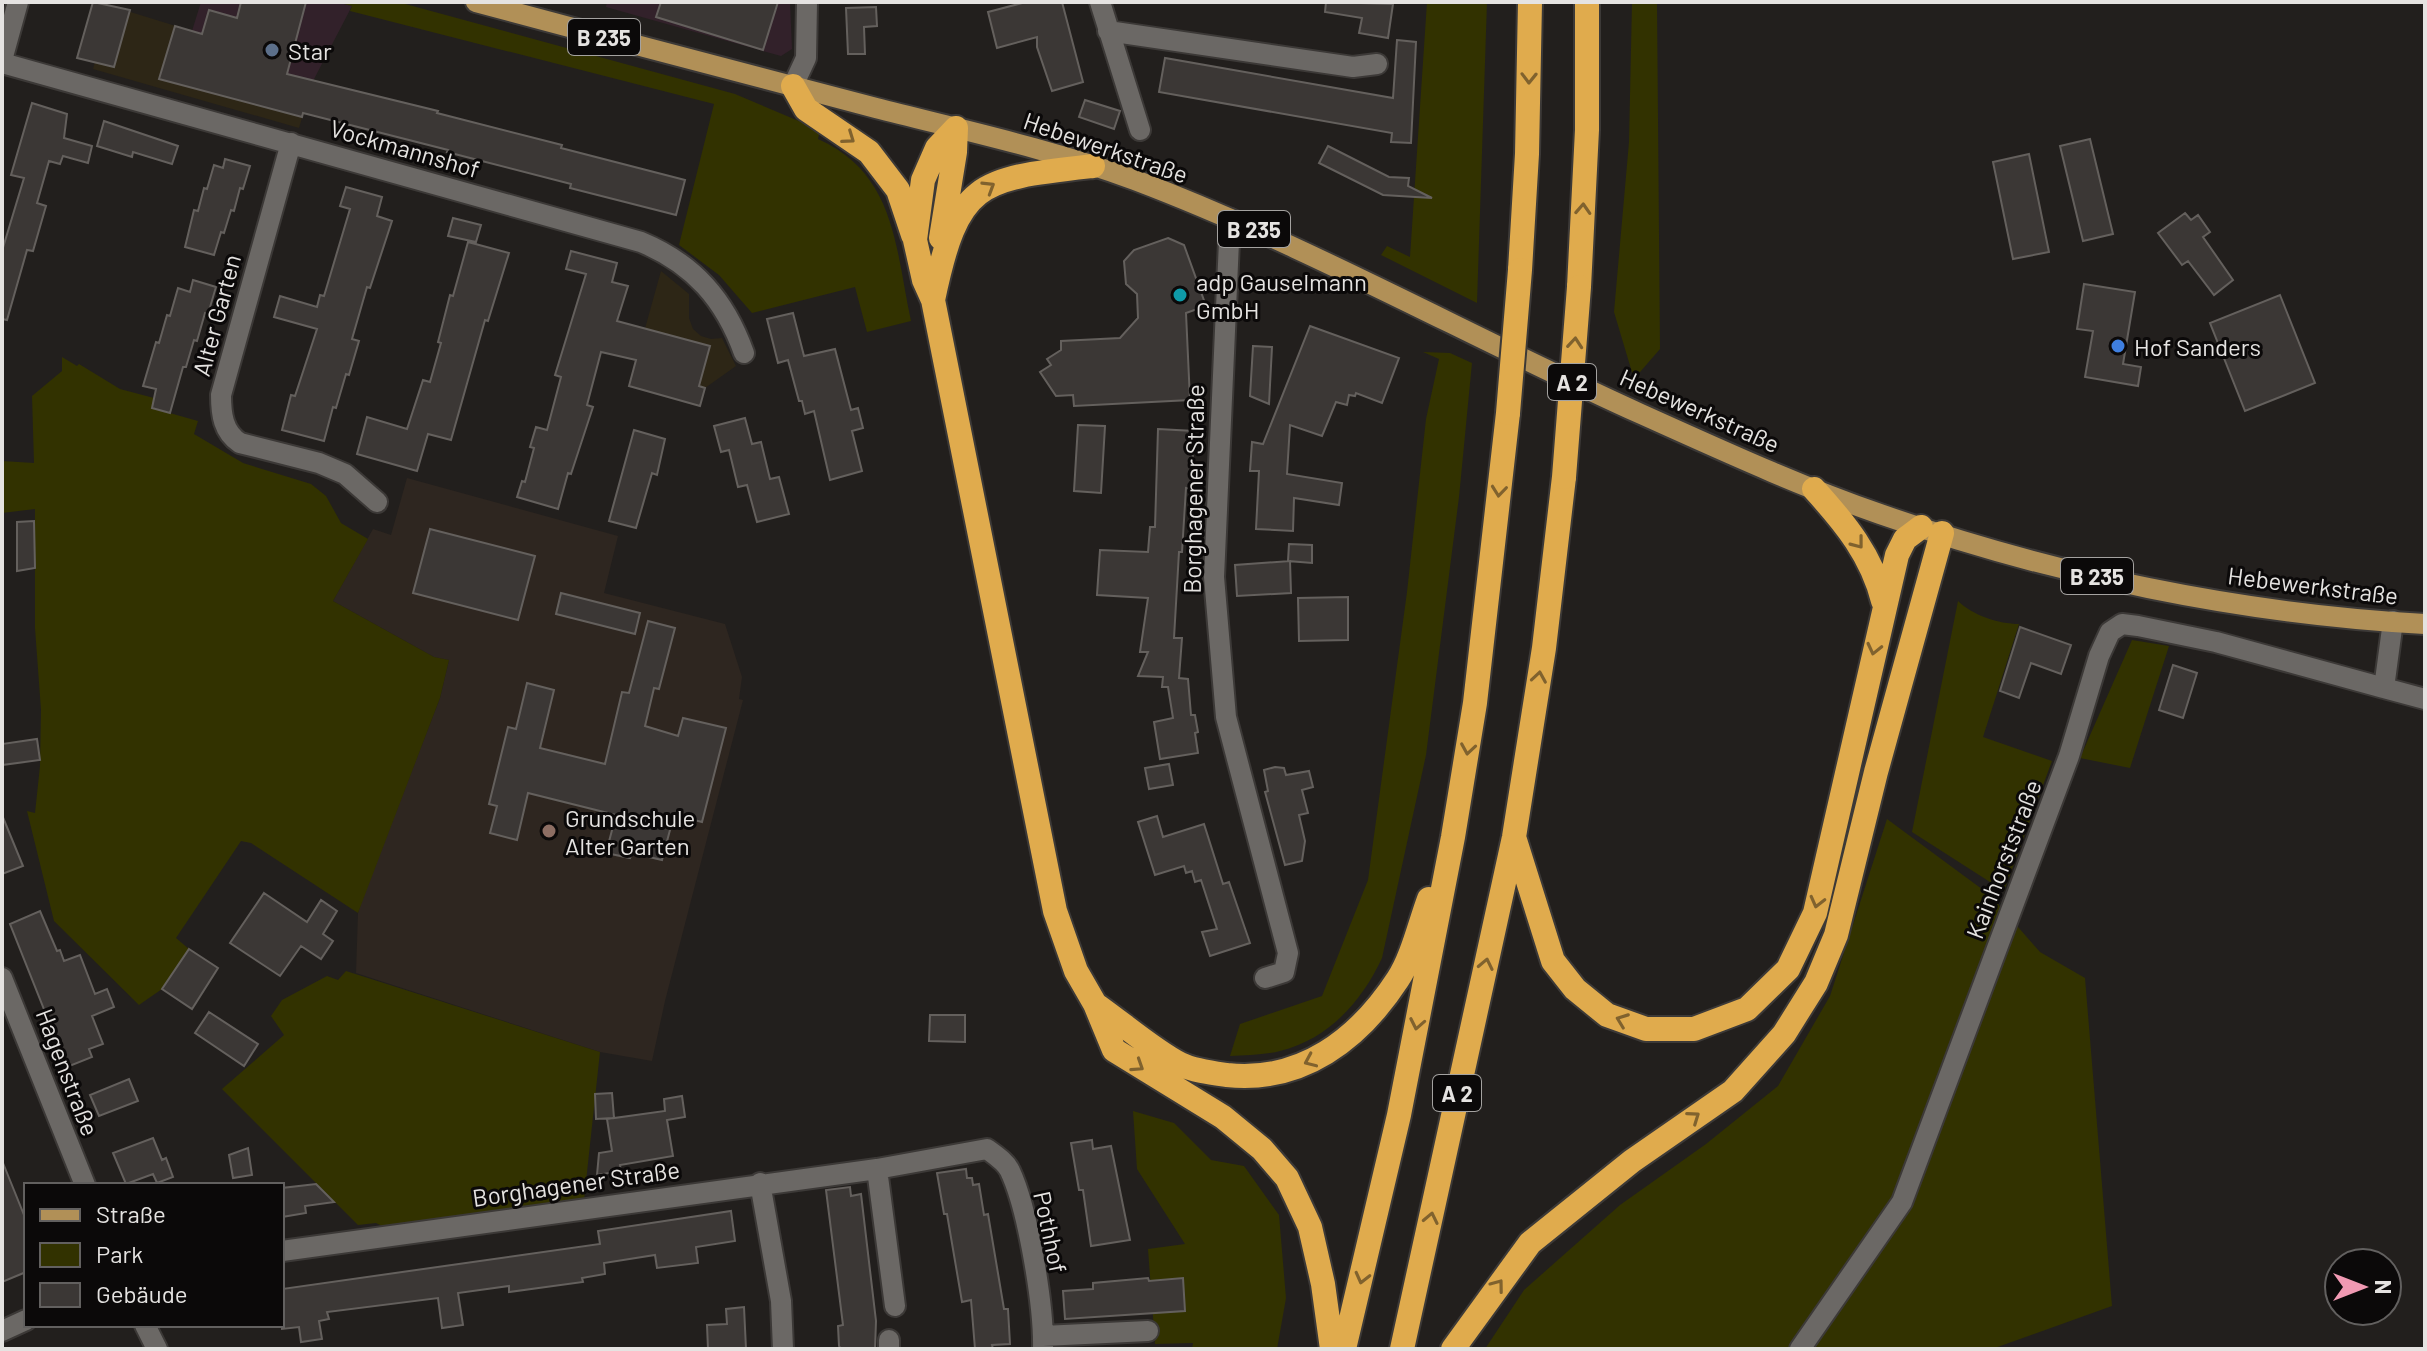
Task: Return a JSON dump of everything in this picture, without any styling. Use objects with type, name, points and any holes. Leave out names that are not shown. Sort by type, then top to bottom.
[{"type":"highway","name":"A 2","points":[[1344,1349],[1399,1115],[1453,837],[1475,703],[1508,413],[1520,270],[1527,154],[1530,2]]},
{"type":"highway","name":"A 2","points":[[1402,1349],[1514,837],[1544,648],[1564,477],[1579,287],[1587,130],[1587,2]]},
{"type":"highway","points":[[793,86],[806,109],[869,152],[898,190],[915,240],[924,280],[936,288]]},
{"type":"highway","points":[[915,240],[923,180],[937,148],[956,128]]},
{"type":"highway","points":[[956,128],[936,288],[1055,911],[1076,971],[1095,1004],[1114,1050],[1223,1117],[1262,1149],[1287,1178],[1310,1227],[1323,1284],[1332,1349]]},
{"type":"highway","points":[[936,288],[956,219],[972,198],[1001,180],[1093,166]]},
{"type":"highway","points":[[1814,489],[1866,554],[1877,575],[1884,606]]},
{"type":"highway","points":[[1514,837],[1553,961],[1575,989],[1607,1015],[1646,1029],[1694,1029],[1747,1009],[1788,969],[1815,913],[1897,555],[1905,539],[1931,530]]},
{"type":"highway","points":[[1453,1349],[1530,1243],[1632,1161],[1733,1091],[1784,1034],[1816,983],[1836,935],[1931,530]]},
{"type":"highway","points":[[1095,1004],[1180,1064],[1207,1072],[1245,1077],[1285,1072],[1323,1056],[1348,1038],[1399,977],[1453,837]]},
{"type":"main road","name":"Hebewerkstraße","points":[[476,2],[1093,166],[1230,219],[1638,413],[1814,489],[1931,530],[2130,584],[2254,607],[2425,624]]},
{"type":"street","points":[[2,61],[18,2]]},
{"type":"street","points":[[793,86],[806,58],[807,2]]},
{"type":"street","points":[[1100,2],[1140,130]]},
{"type":"street","points":[[1108,31],[1353,67],[1377,64]]},
{"type":"street","name":"Vockmannshof","points":[[2,61],[641,242],[662,251],[705,285],[734,325],[744,353]]},
{"type":"street","name":"Alter Garten","points":[[291,143],[221,395],[223,420],[234,439],[240,443],[319,463],[345,474],[377,502]]},
{"type":"street","name":"Borghagener Straße","points":[[1230,219],[1214,577],[1226,717],[1288,953],[1284,972],[1265,978]]},
{"type":"street","points":[[2393,621],[2384,688],[2425,699]]},
{"type":"street","name":"Kainhorststraße","points":[[1800,1349],[1902,1202],[2069,756],[2099,656],[2110,632],[2122,624],[2138,626],[2216,642],[2384,688]]},
{"type":"street","name":"Hagenstraße","points":[[2,978],[84,1183]]},
{"type":"street","name":"Borghagener Straße","points":[[284,1251],[877,1169],[987,1149]]},
{"type":"street","name":"Pothhof","points":[[987,1149],[1008,1167],[1021,1206],[1043,1343],[1148,1331]]},
{"type":"street","points":[[877,1169],[895,1306]]},
{"type":"street","points":[[760,1183],[781,1301],[783,1349]]},
{"type":"street","points":[[2,1331],[24,1321]]},
{"type":"street","points":[[146,1327],[157,1349]]},
{"type":"shaded area","points":[[201,2],[336,2],[352,6],[313,81],[187,47]]},
{"type":"shaded area","points":[[607,2],[790,2],[792,49],[781,56],[606,7]]},
{"type":"shaded area","points":[[111,6],[192,31],[187,47],[313,81],[299,128],[93,69]]},
{"type":"shaded area","points":[[661,271],[689,294],[689,318],[693,329],[701,336],[722,338],[736,366],[705,388],[700,406],[629,386]]},
{"type":"shaded area","name":"Grundschule Alter Garten","points":[[407,478],[618,536],[604,593],[725,624],[742,677],[739,699],[743,700],[652,1061],[600,1052],[356,973],[358,913],[440,698],[449,660],[434,657],[333,601],[373,529],[391,535]]},
{"type":"green space","points":[[337,2],[398,2],[735,94],[820,130],[818,139],[844,154],[863,172],[888,215],[911,321],[867,332],[855,287],[752,313],[719,275],[679,245],[714,104],[350,11],[352,6]]},
{"type":"green space","points":[[1427,2],[1487,2],[1477,303],[1381,255],[1387,246],[1410,257]]},
{"type":"green space","points":[[1632,2],[1657,2],[1660,349],[1634,379],[1614,312],[1629,142]]},
{"type":"green space","points":[[1423,352],[1450,353],[1472,363],[1459,497],[1426,755],[1382,958],[1365,989],[1329,1028],[1298,1045],[1274,1052],[1230,1056],[1240,1024],[1322,996],[1368,880],[1407,592],[1426,419],[1439,359]]},
{"type":"green space","points":[[62,357],[120,389],[154,398],[152,408],[198,421],[194,434],[243,463],[311,484],[326,496],[341,523],[368,539],[333,601],[434,657],[449,660],[440,698],[358,913],[251,843],[241,841],[176,938],[189,949],[162,989],[139,1005],[54,921],[27,811],[35,813],[40,766],[35,509],[2,513],[2,461],[34,463],[32,396],[62,371]]},
{"type":"green space","points":[[1958,601],[1986,618],[2019,624],[1983,737],[2052,761],[2004,891],[1912,832]]},
{"type":"green space","points":[[2132,640],[2169,646],[2130,768],[2080,758]]},
{"type":"green space","points":[[1887,819],[1990,895],[2040,952],[2085,978],[2112,1306],[1992,1349],[1485,1349],[1524,1290],[1620,1205],[1706,1144],[1778,1086],[1830,996]]},
{"type":"green space","points":[[346,971],[600,1052],[584,1200],[384,1227],[376,1223],[358,1225],[222,1089],[284,1035],[271,1016],[282,1000],[327,976],[338,980]]},
{"type":"green space","points":[[1133,1111],[1174,1123],[1211,1160],[1244,1166],[1279,1215],[1286,1298],[1277,1349],[1192,1349],[1193,1343],[1155,1344],[1148,1249],[1185,1244],[1137,1169]]},
{"type":"building","points":[[93,2],[130,10],[114,67],[77,58]]},
{"type":"building","points":[[241,2],[306,2],[287,74],[438,111],[562,145],[561,148],[685,180],[676,215],[570,188],[571,184],[448,150],[303,113],[302,117],[159,79],[175,26],[202,34],[209,10],[237,18]]},
{"type":"building","points":[[661,2],[778,2],[763,50],[656,17]]},
{"type":"building","points":[[1026,2],[1062,2],[1083,82],[1052,91],[1037,47],[1037,37],[997,48],[988,12]]},
{"type":"building","points":[[1326,2],[1393,4],[1388,38],[1359,33],[1362,18],[1325,12]]},
{"type":"building","points":[[876,7],[877,26],[864,27],[865,54],[848,54],[846,8]]},
{"type":"building","points":[[1397,40],[1416,42],[1411,143],[1391,142],[1392,133],[1159,92],[1165,58],[1393,98]]},
{"type":"building","points":[[1085,100],[1120,111],[1114,129],[1079,117]]},
{"type":"building","points":[[32,103],[67,114],[64,138],[92,146],[88,163],[63,156],[60,164],[49,161],[37,203],[46,206],[33,251],[27,250],[7,320],[2,319],[2,251],[24,178],[11,175]]},
{"type":"building","points":[[104,121],[178,146],[172,164],[133,152],[132,157],[97,146]]},
{"type":"building","points":[[2090,139],[2113,234],[2083,241],[2060,146]]},
{"type":"building","points":[[1328,146],[1389,177],[1409,178],[1408,186],[1432,198],[1383,195],[1319,163]]},
{"type":"building","points":[[2029,154],[2049,252],[2013,259],[1993,162]]},
{"type":"building","points":[[225,159],[250,166],[214,255],[185,247],[194,210],[198,211],[214,165],[223,168]]},
{"type":"building","points":[[346,187],[382,197],[377,216],[392,221],[370,288],[367,287],[352,339],[359,341],[349,375],[346,374],[336,408],[333,407],[324,441],[282,430],[291,395],[295,396],[317,329],[274,317],[280,296],[317,307],[320,295],[324,296],[350,209],[340,206]]},
{"type":"building","points":[[2185,213],[2191,220],[2198,215],[2210,232],[2203,237],[2233,280],[2214,295],[2188,261],[2182,265],[2158,233]]},
{"type":"building","points":[[453,218],[481,225],[476,242],[448,236]]},
{"type":"building","points":[[1168,238],[1184,245],[1206,306],[1186,313],[1190,400],[1074,406],[1073,395],[1056,396],[1040,372],[1051,365],[1047,359],[1061,350],[1061,341],[1120,338],[1138,318],[1137,294],[1126,284],[1124,261],[1134,250]]},
{"type":"building","points":[[468,242],[509,253],[488,321],[485,320],[451,440],[428,434],[417,471],[357,454],[367,417],[407,429],[423,380],[430,382],[450,295],[453,296]]},
{"type":"building","points":[[571,251],[617,263],[612,282],[628,286],[617,321],[710,346],[699,386],[705,388],[700,406],[629,386],[636,360],[601,352],[587,405],[593,407],[558,509],[517,497],[522,481],[525,482],[536,427],[547,430],[561,377],[555,375],[586,274],[566,269]]},
{"type":"building","points":[[193,280],[216,287],[197,341],[194,340],[186,367],[183,367],[170,413],[152,408],[156,389],[143,386],[156,342],[159,343],[167,315],[170,316],[178,288],[190,292]]},
{"type":"building","points":[[2084,284],[2135,292],[2123,364],[2141,367],[2138,386],[2085,377],[2093,331],[2077,329]]},
{"type":"building","points":[[2280,295],[2315,383],[2245,411],[2210,323]]},
{"type":"building","points":[[793,313],[804,356],[835,349],[851,410],[858,408],[863,428],[852,431],[862,471],[830,480],[814,411],[805,414],[788,360],[778,363],[767,319]]},
{"type":"building","points":[[1310,326],[1399,358],[1382,403],[1356,393],[1355,396],[1349,395],[1347,405],[1336,402],[1322,436],[1290,425],[1287,474],[1342,483],[1339,505],[1294,498],[1293,531],[1256,529],[1259,471],[1250,471],[1252,442],[1263,444]]},
{"type":"building","points":[[1253,346],[1272,347],[1269,404],[1250,396]]},
{"type":"building","points":[[745,418],[752,444],[761,442],[770,479],[779,477],[789,514],[757,522],[747,485],[738,487],[729,450],[721,452],[714,426]]},
{"type":"building","points":[[1078,425],[1105,426],[1101,493],[1074,491]]},
{"type":"building","points":[[1158,429],[1194,431],[1191,489],[1186,488],[1182,552],[1179,552],[1174,638],[1182,638],[1179,678],[1188,679],[1191,715],[1195,715],[1198,732],[1195,733],[1198,753],[1160,759],[1154,722],[1173,718],[1168,687],[1162,687],[1163,677],[1138,676],[1148,652],[1140,652],[1148,598],[1097,595],[1100,550],[1148,552],[1150,527],[1155,527]]},
{"type":"building","points":[[634,430],[665,439],[657,475],[652,473],[636,528],[609,521]]},
{"type":"building","points":[[34,521],[35,568],[17,571],[17,522]]},
{"type":"building","points":[[430,529],[535,556],[518,620],[413,593]]},
{"type":"building","points":[[1289,544],[1312,545],[1312,563],[1288,561]]},
{"type":"building","points":[[1290,561],[1291,593],[1237,596],[1235,565]]},
{"type":"building","points":[[561,593],[640,613],[635,634],[556,614]]},
{"type":"building","points":[[1348,597],[1348,640],[1299,641],[1298,598]]},
{"type":"building","points":[[648,621],[675,628],[659,689],[654,688],[645,726],[678,736],[683,718],[726,728],[702,822],[674,815],[662,860],[632,853],[630,858],[606,853],[616,815],[528,793],[517,840],[490,833],[497,806],[489,804],[508,727],[516,729],[527,683],[554,690],[540,748],[605,764],[622,692],[629,693]]},
{"type":"building","points":[[2020,627],[2071,645],[2061,674],[2031,663],[2019,698],[2000,691]]},
{"type":"building","points":[[2173,665],[2197,673],[2183,718],[2159,710]]},
{"type":"building","points":[[37,739],[40,760],[2,765],[2,744]]},
{"type":"building","points":[[1169,764],[1173,785],[1149,789],[1145,768]]},
{"type":"building","points":[[1284,768],[1286,775],[1309,771],[1313,787],[1302,790],[1308,813],[1299,815],[1305,841],[1302,861],[1285,865],[1265,792],[1268,791],[1264,770]]},
{"type":"building","points":[[2,815],[23,866],[2,874]]},
{"type":"building","points":[[1157,816],[1163,837],[1204,824],[1223,884],[1229,882],[1250,943],[1210,956],[1202,932],[1217,929],[1201,880],[1195,882],[1192,871],[1186,873],[1184,866],[1155,875],[1138,822]]},
{"type":"building","points":[[264,893],[307,922],[321,900],[337,911],[323,934],[333,941],[321,959],[301,946],[280,976],[230,943]]},
{"type":"building","points":[[40,911],[64,961],[80,955],[95,994],[107,989],[114,1007],[92,1016],[103,1044],[89,1049],[92,1057],[67,1067],[10,924]]},
{"type":"building","points":[[189,949],[218,968],[192,1009],[162,989]]},
{"type":"building","points":[[209,1012],[258,1044],[244,1066],[195,1033]]},
{"type":"building","points":[[930,1015],[965,1015],[965,1042],[929,1041]]},
{"type":"building","points":[[129,1079],[138,1101],[99,1116],[90,1095]]},
{"type":"building","points":[[612,1093],[614,1118],[665,1111],[664,1099],[682,1096],[685,1117],[667,1120],[673,1156],[620,1165],[621,1171],[597,1175],[599,1153],[612,1151],[607,1119],[613,1118],[596,1119],[595,1094]]},
{"type":"building","points":[[153,1138],[162,1160],[166,1158],[173,1177],[157,1183],[153,1174],[126,1183],[113,1153]]},
{"type":"building","points":[[1092,1140],[1093,1149],[1111,1146],[1130,1240],[1091,1246],[1083,1190],[1079,1190],[1071,1143]]},
{"type":"building","points":[[248,1148],[252,1175],[233,1178],[229,1155]]},
{"type":"building","points":[[3,1163],[24,1215],[24,1273],[2,1282]]},
{"type":"building","points":[[966,1169],[967,1178],[972,1178],[973,1185],[979,1184],[984,1215],[988,1214],[1004,1309],[1008,1309],[1010,1344],[992,1345],[993,1349],[975,1349],[971,1300],[962,1302],[937,1173]]},
{"type":"building","points":[[316,1184],[334,1202],[305,1206],[306,1213],[284,1217],[284,1188]]},
{"type":"building","points":[[850,1187],[851,1196],[861,1194],[876,1321],[875,1349],[841,1349],[839,1346],[838,1326],[843,1325],[826,1190]]},
{"type":"building","points":[[731,1211],[735,1241],[696,1247],[698,1263],[657,1268],[655,1255],[604,1263],[605,1274],[582,1278],[583,1282],[509,1292],[509,1286],[458,1293],[463,1325],[442,1328],[438,1298],[327,1312],[329,1319],[319,1321],[322,1339],[301,1342],[299,1327],[282,1329],[284,1289],[600,1244],[598,1231]]},
{"type":"building","points":[[1148,1278],[1149,1281],[1183,1278],[1185,1311],[1065,1319],[1063,1291],[1093,1289],[1093,1283]]},
{"type":"building","points":[[744,1307],[746,1349],[708,1349],[707,1325],[727,1324],[726,1309]]},
{"type":"place","name":"Star","points":[[272,50]]},
{"type":"place","name":"adp Gauselmann GmbH","points":[[1180,295]]},
{"type":"place","name":"Hof Sanders","points":[[2118,346]]},
{"type":"place","name":"Grundschule Alter Garten","points":[[549,831]]}]
